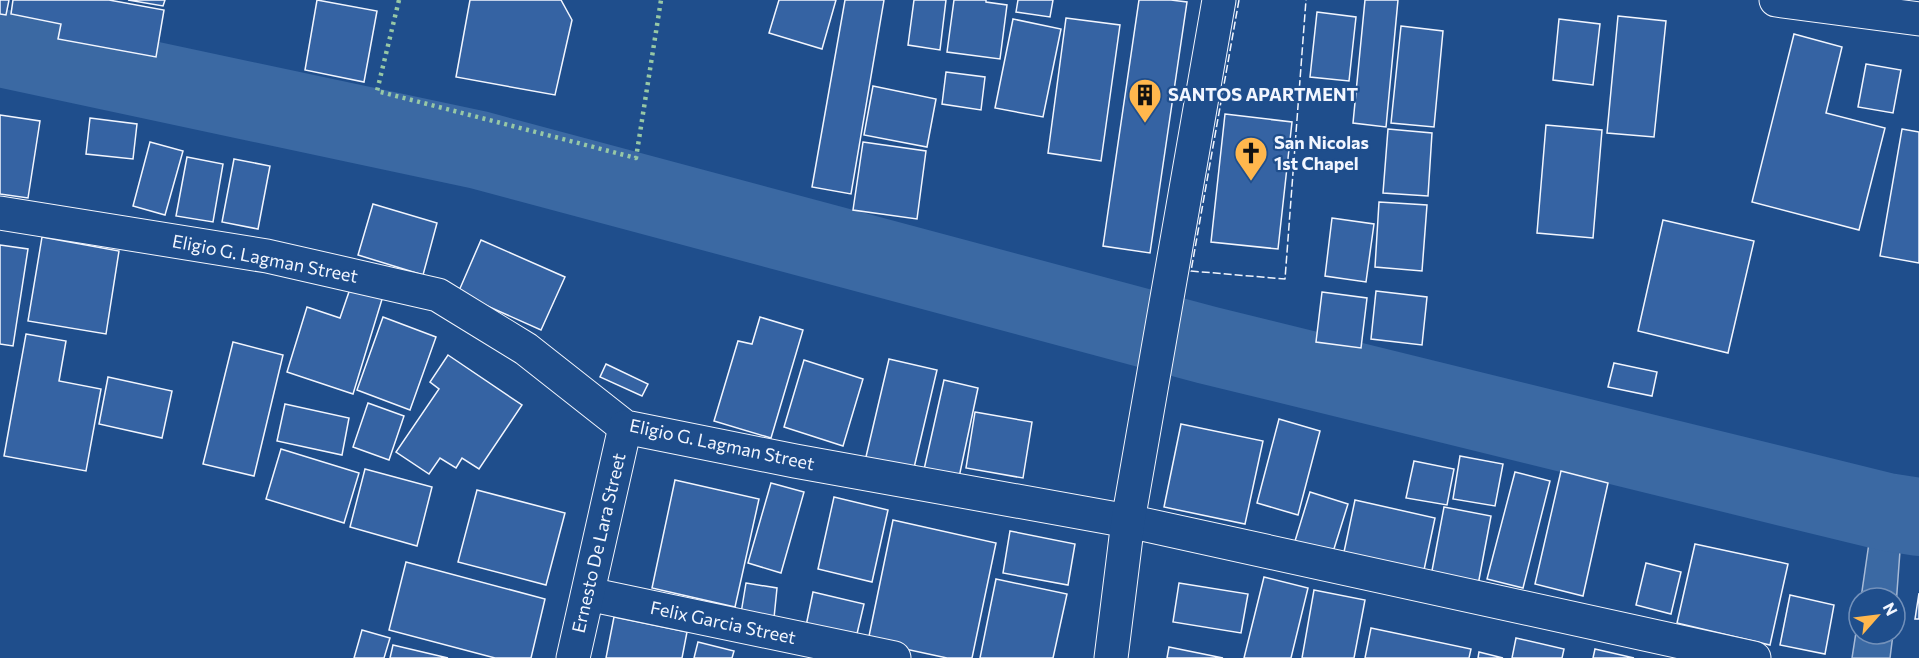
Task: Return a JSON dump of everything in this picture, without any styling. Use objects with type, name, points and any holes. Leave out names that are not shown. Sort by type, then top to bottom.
[{"type":"street","points":[[1111,658],[1128,521],[1219,0]]},
{"type":"street","points":[[1776,0],[1919,19]]},
{"type":"street","name":"Eligio G. Lagman Street","points":[[0,213],[267,256],[438,295],[526,349],[625,427],[795,461],[1128,521],[1754,658]]},
{"type":"street","name":"Ernesto De Lara Street","points":[[573,658],[625,427]]},
{"type":"street","name":"Felix Garcia Street","points":[[588,594],[894,658]]},
{"type":"water","points":[[1885,526],[1900,551],[1897,586],[1863,586],[1869,543]]},
{"type":"water","points":[[1854,646],[1892,646],[1890,658],[1852,658]]},
{"type":"building","points":[[0,0],[9,0],[6,15],[0,14]]},
{"type":"building","points":[[13,0],[109,0],[164,10],[156,57],[58,39],[61,24],[11,14]]},
{"type":"building","points":[[128,0],[165,0],[163,6]]},
{"type":"building","points":[[317,0],[377,11],[364,82],[305,70]]},
{"type":"building","points":[[470,0],[561,0],[572,20],[555,95],[456,77]]},
{"type":"building","points":[[779,0],[836,0],[822,49],[769,33]]},
{"type":"building","points":[[845,0],[884,0],[851,194],[812,187]]},
{"type":"building","points":[[914,0],[946,0],[940,50],[908,45]]},
{"type":"building","points":[[954,0],[986,0],[986,2],[1007,5],[1000,59],[947,52]]},
{"type":"building","points":[[1018,0],[1053,0],[1050,17],[1016,12]]},
{"type":"building","name":"SANTOS APARTMENT","points":[[1139,0],[1187,2],[1150,253],[1103,246]]},
{"type":"building","points":[[1365,0],[1398,0],[1386,127],[1353,123]]},
{"type":"building","points":[[1317,12],[1356,17],[1349,81],[1310,77]]},
{"type":"building","points":[[1618,16],[1666,21],[1654,137],[1607,133]]},
{"type":"building","points":[[1066,18],[1120,25],[1101,161],[1048,153]]},
{"type":"building","points":[[1013,19],[1061,29],[1043,117],[995,108]]},
{"type":"building","points":[[1559,19],[1600,24],[1593,85],[1553,80]]},
{"type":"building","points":[[1401,26],[1443,31],[1434,127],[1391,123]]},
{"type":"building","points":[[1794,34],[1842,47],[1826,113],[1885,128],[1859,230],[1752,202]]},
{"type":"building","points":[[1866,64],[1901,70],[1893,113],[1858,107]]},
{"type":"building","points":[[946,72],[985,77],[981,110],[942,104]]},
{"type":"building","points":[[873,86],[936,99],[927,147],[864,135]]},
{"type":"building","name":"San Nicolas 1st Chapel","points":[[1225,114],[1292,122],[1278,249],[1211,242]]},
{"type":"building","points":[[0,115],[40,121],[28,198],[0,194]]},
{"type":"building","points":[[90,118],[137,124],[133,159],[86,154]]},
{"type":"building","points":[[1546,125],[1602,130],[1593,238],[1537,233]]},
{"type":"building","points":[[1388,129],[1432,133],[1428,196],[1383,193]]},
{"type":"building","points":[[1902,129],[1919,132],[1919,263],[1880,256]]},
{"type":"building","points":[[150,142],[183,151],[165,215],[133,206]]},
{"type":"building","points":[[863,142],[926,151],[917,219],[853,210]]},
{"type":"building","points":[[187,157],[223,164],[213,222],[176,216]]},
{"type":"building","points":[[234,159],[270,166],[258,229],[222,222]]},
{"type":"building","points":[[1379,202],[1427,205],[1422,271],[1375,267]]},
{"type":"building","points":[[373,204],[437,223],[423,275],[358,255]]},
{"type":"building","points":[[1332,218],[1374,224],[1366,282],[1325,276]]},
{"type":"building","points":[[1663,220],[1754,241],[1728,353],[1638,331]]},
{"type":"building","points":[[42,237],[119,251],[106,334],[28,321]]},
{"type":"building","points":[[481,240],[565,277],[541,330],[458,293]]},
{"type":"building","points":[[0,245],[28,249],[13,346],[0,344]]},
{"type":"building","points":[[351,286],[383,296],[353,394],[287,372],[307,307],[340,318]]},
{"type":"building","points":[[1376,291],[1427,297],[1422,345],[1371,339]]},
{"type":"building","points":[[1322,292],[1367,298],[1361,348],[1316,342]]},
{"type":"building","points":[[383,317],[436,337],[410,410],[357,390]]},
{"type":"building","points":[[760,317],[803,330],[771,438],[714,421],[738,341],[752,344]]},
{"type":"building","points":[[26,334],[66,341],[59,381],[101,389],[86,471],[4,456]]},
{"type":"building","points":[[233,342],[283,355],[254,476],[203,464]]},
{"type":"building","points":[[448,355],[522,405],[479,469],[462,458],[456,468],[440,458],[429,474],[396,452],[439,389],[430,382]]},
{"type":"building","points":[[889,359],[937,370],[913,472],[865,461]]},
{"type":"building","points":[[804,360],[863,379],[843,446],[784,427]]},
{"type":"building","points":[[1614,363],[1657,372],[1652,396],[1608,387]]},
{"type":"building","points":[[606,364],[648,384],[642,396],[600,377]]},
{"type":"building","points":[[108,377],[172,391],[162,438],[99,424]]},
{"type":"building","points":[[944,380],[978,388],[958,482],[923,474]]},
{"type":"building","points":[[368,403],[404,416],[389,460],[353,447]]},
{"type":"building","points":[[285,404],[349,418],[342,455],[277,441]]},
{"type":"building","points":[[975,412],[1032,422],[1023,478],[966,468]]},
{"type":"building","points":[[1279,419],[1320,431],[1298,515],[1257,503]]},
{"type":"building","points":[[1181,424],[1263,441],[1245,524],[1164,507]]},
{"type":"building","points":[[281,449],[359,473],[344,523],[266,499]]},
{"type":"building","points":[[1460,456],[1503,464],[1495,506],[1453,499]]},
{"type":"building","points":[[1414,461],[1454,469],[1447,505],[1406,498]]},
{"type":"building","points":[[365,469],[432,487],[417,546],[350,527]]},
{"type":"building","points":[[1561,471],[1608,483],[1583,596],[1535,584]]},
{"type":"building","points":[[1515,472],[1550,481],[1523,588],[1487,579]]},
{"type":"building","points":[[675,480],[759,499],[735,607],[652,588]]},
{"type":"building","points":[[771,483],[804,492],[781,573],[748,563]]},
{"type":"building","points":[[477,490],[565,513],[546,585],[458,562]]},
{"type":"building","points":[[1310,492],[1348,504],[1333,552],[1295,541]]},
{"type":"building","points":[[834,497],[888,510],[872,582],[818,569]]},
{"type":"building","points":[[1355,500],[1435,518],[1424,570],[1344,552]]},
{"type":"building","points":[[1444,507],[1491,516],[1478,585],[1431,576]]},
{"type":"building","points":[[893,520],[996,543],[972,658],[947,658],[868,641]]},
{"type":"building","points":[[1010,531],[1075,544],[1068,585],[1003,573]]},
{"type":"building","points":[[1695,544],[1788,564],[1770,645],[1677,623]]},
{"type":"building","points":[[406,562],[545,599],[531,658],[495,658],[389,630]]},
{"type":"building","points":[[1646,563],[1681,572],[1671,614],[1636,605]]},
{"type":"building","points":[[1264,577],[1308,588],[1291,658],[1244,658]]},
{"type":"building","points":[[996,579],[1067,594],[1053,658],[980,658]]},
{"type":"building","points":[[746,583],[777,588],[774,618],[741,613]]},
{"type":"building","points":[[1179,583],[1248,594],[1241,633],[1173,622]]},
{"type":"building","points":[[1314,590],[1365,600],[1354,658],[1302,658]]},
{"type":"building","points":[[813,592],[864,604],[856,638],[806,626]]},
{"type":"building","points":[[1919,593],[1919,619],[1915,619]]},
{"type":"building","points":[[1790,595],[1834,605],[1825,654],[1780,645]]},
{"type":"building","points":[[614,617],[687,632],[682,658],[606,658]]},
{"type":"building","points":[[1371,628],[1471,649],[1469,658],[1365,658]]},
{"type":"building","points":[[362,630],[390,638],[384,658],[354,658]]},
{"type":"building","points":[[1516,638],[1564,649],[1562,658],[1512,658]]},
{"type":"building","points":[[698,642],[734,651],[732,658],[694,658]]},
{"type":"building","points":[[393,645],[448,658],[390,658]]},
{"type":"building","points":[[1169,647],[1223,658],[1167,658]]},
{"type":"building","points":[[1595,649],[1634,658],[1593,658]]},
{"type":"building","points":[[1479,652],[1503,658],[1478,658]]},
{"type":"waterway","points":[[0,48],[479,150],[1207,345],[1887,512],[1919,517]]},
{"type":"hedge","points":[[399,0],[377,91],[636,158],[661,0]]},
{"type":"fence","points":[[1239,0],[1191,271],[1285,279],[1306,0]]},
{"type":"place","name":"SANTOS APARTMENT","points":[[1145,124]]},
{"type":"place","name":"San Nicolas 1st Chapel","points":[[1251,182]]}]
